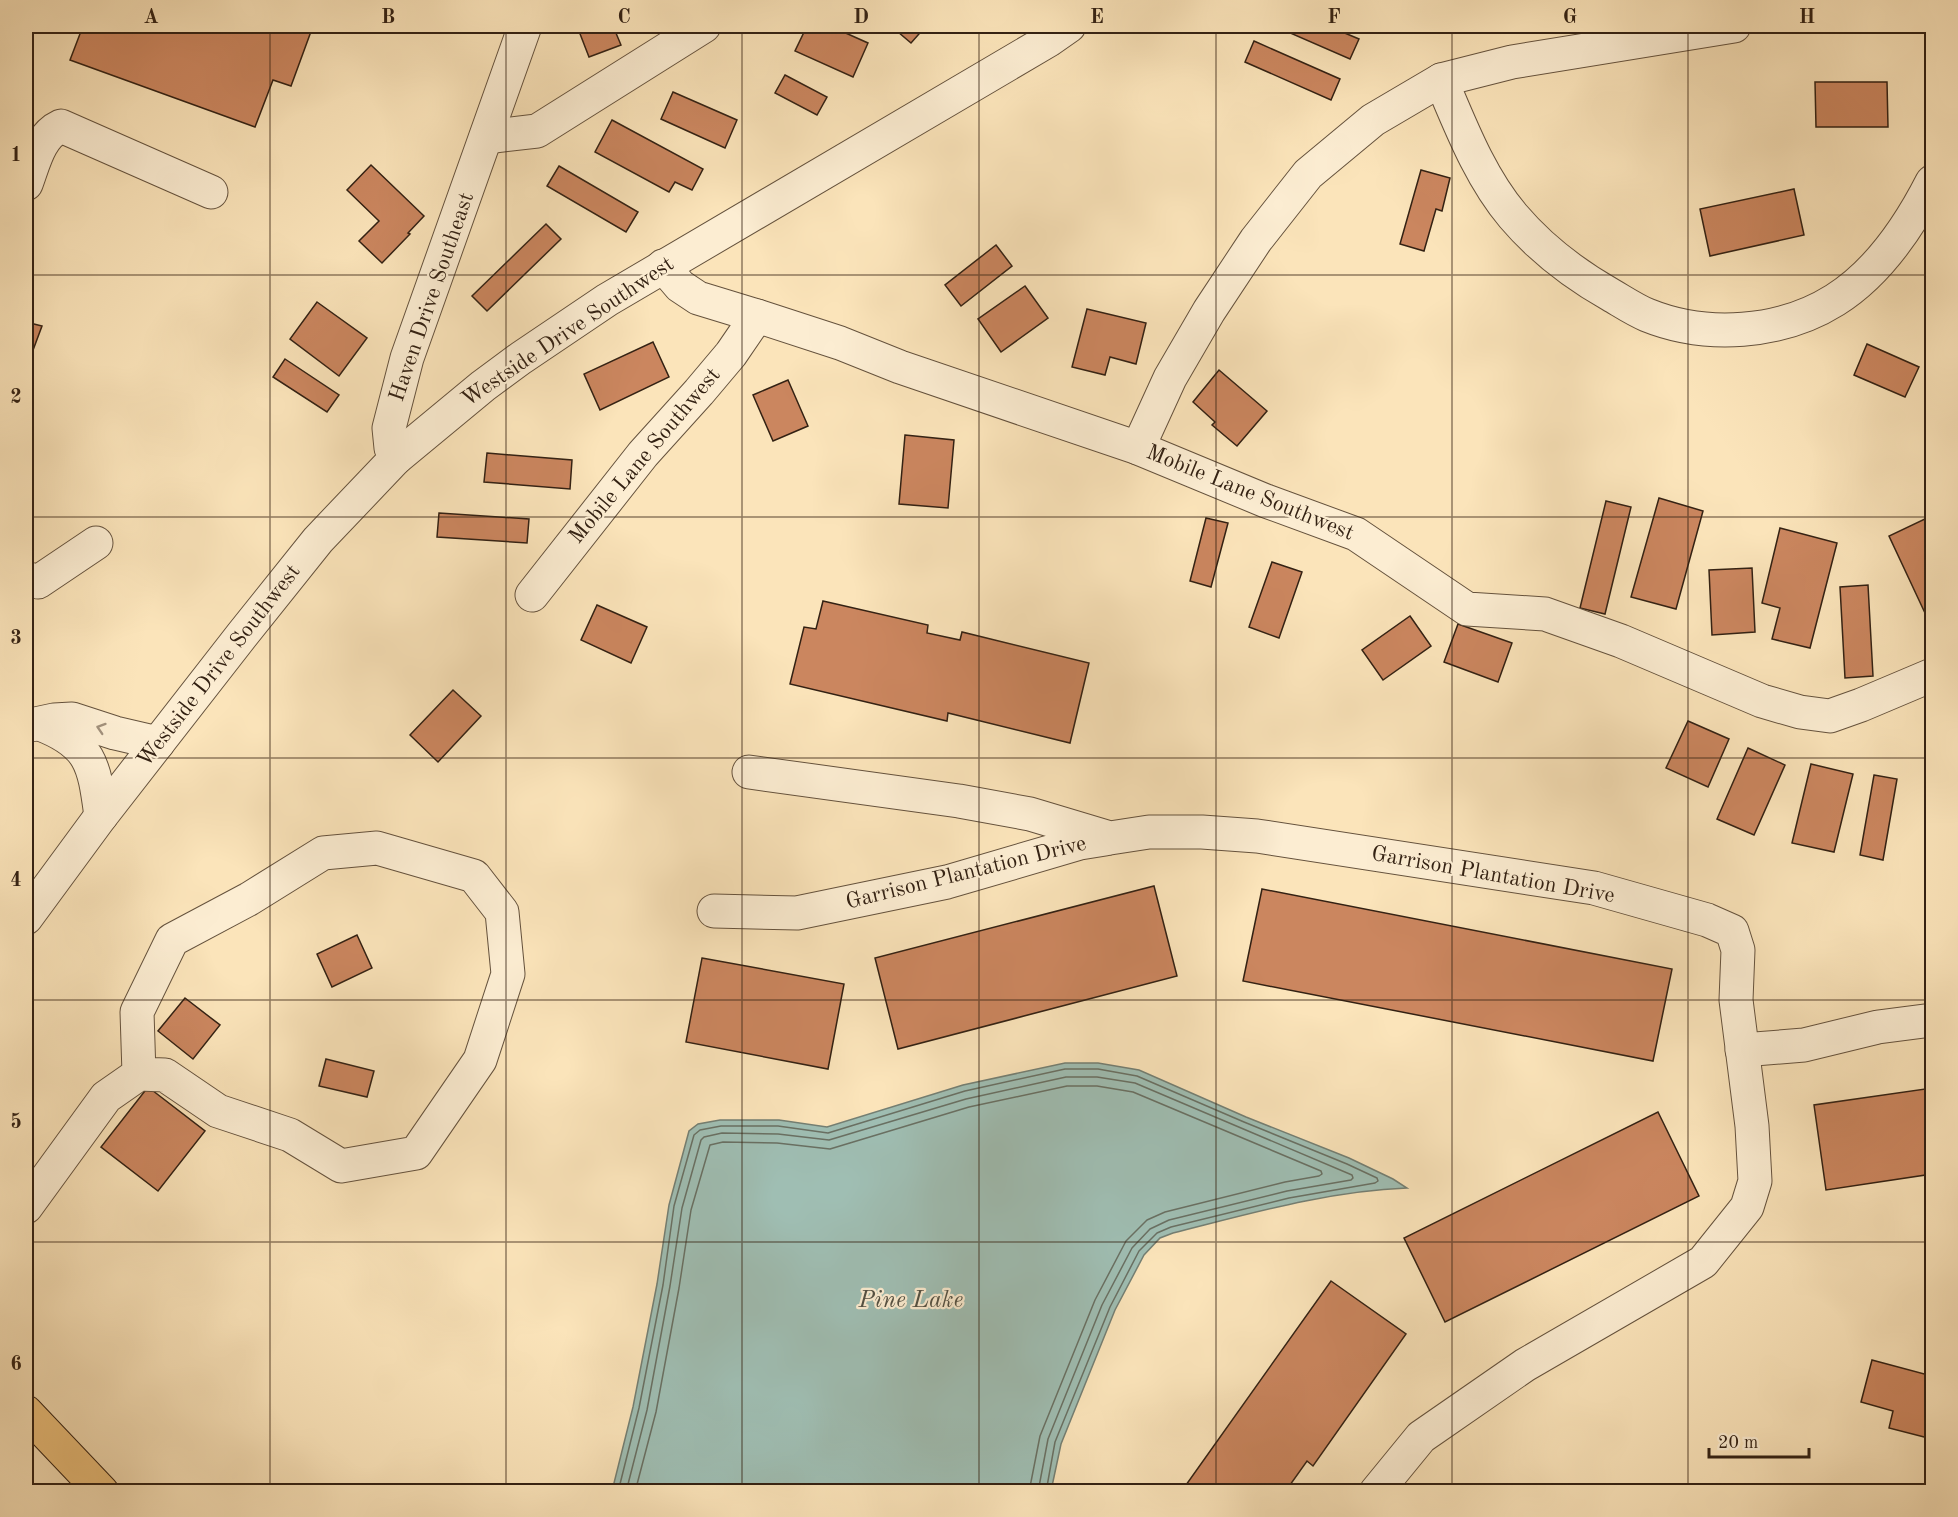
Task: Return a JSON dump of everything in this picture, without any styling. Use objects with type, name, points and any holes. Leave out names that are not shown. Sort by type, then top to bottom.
[{"type":"main road","points":[[26,1412],[102,1491]]},
{"type":"street","name":"Haven Drive Southeast","points":[[396,458],[391,448],[389,428],[407,358],[525,26]]},
{"type":"street","points":[[486,137],[537,131],[704,26]]},
{"type":"street","name":"Westside Drive Southwest","points":[[26,918],[101,816],[318,540],[396,458],[444,417],[521,358],[607,300],[1049,40],[1069,26]]},
{"type":"street","points":[[1138,448],[1170,378],[1209,311],[1256,240],[1308,174],[1373,120],[1441,80],[1512,62],[1684,30],[1727,26]]},
{"type":"street","points":[[1441,80],[1486,179],[1512,215],[1543,248],[1580,277],[1623,302],[1647,315],[1675,323],[1704,328],[1766,327],[1797,319],[1835,300],[1870,272],[1921,205],[1932,182]]},
{"type":"street","points":[[26,184],[42,144],[50,131],[61,126],[211,192]]},
{"type":"street","name":"Mobile Lane Southwest","points":[[663,266],[680,286],[698,298],[840,343],[900,367],[1138,448],[1266,501],[1356,534],[1467,609],[1545,614],[1621,641],[1762,701],[1800,712],[1830,716],[1932,675]]},
{"type":"street","name":"Mobile Lane Southwest","points":[[532,595],[643,454],[731,354],[757,316]]},
{"type":"street","points":[[26,578],[38,582],[96,543]]},
{"type":"street","points":[[32,725],[72,719],[158,744]]},
{"type":"street","points":[[32,725],[56,730],[77,744],[90,763],[96,778],[101,816]]},
{"type":"street","name":"Garrison Plantation Drive","points":[[749,772],[959,801],[1030,814],[1110,838]]},
{"type":"street","name":"Garrison Plantation Drive","points":[[714,911],[797,913],[947,882],[1080,843],[1149,832],[1202,832],[1257,836],[1594,888],[1707,920],[1732,931],[1738,950],[1736,1000],[1752,1126],[1755,1181],[1747,1207],[1703,1262],[1525,1365],[1421,1437],[1376,1491]]},
{"type":"street","points":[[26,1207],[106,1097],[139,1074],[165,1075],[218,1111],[290,1135],[341,1166],[416,1153],[480,1060],[508,974],[502,912],[474,876],[377,848],[323,853],[249,899],[172,940],[137,1012],[139,1074]]},
{"type":"street","points":[[1742,1050],[1804,1045],[1878,1027],[1932,1020]]},
{"type":"water","name":"Pine Lake","points":[[1065,1063],[1098,1063],[1139,1070],[1246,1117],[1349,1158],[1407,1188],[1347,1194],[1288,1204],[1160,1238],[1144,1255],[1115,1310],[1061,1444],[1051,1491],[612,1491],[633,1407],[657,1284],[669,1205],[689,1131],[698,1124],[720,1120],[779,1120],[827,1127],[963,1085]]},
{"type":"building","points":[[83,26],[313,26],[291,86],[273,80],[255,127],[70,60]]},
{"type":"building","points":[[577,26],[613,26],[621,45],[589,57]]},
{"type":"building","points":[[807,26],[830,26],[868,43],[853,77],[795,51]]},
{"type":"building","points":[[891,26],[926,26],[911,43]]},
{"type":"building","points":[[1283,26],[1328,26],[1359,39],[1350,59],[1281,29]]},
{"type":"building","points":[[1254,41],[1340,79],[1331,100],[1245,62]]},
{"type":"building","points":[[785,75],[827,97],[817,115],[775,93]]},
{"type":"building","points":[[1815,82],[1887,82],[1888,127],[1816,127]]},
{"type":"building","points":[[673,92],[737,120],[725,148],[661,119]]},
{"type":"building","points":[[612,120],[703,169],[692,190],[675,182],[669,192],[595,152]]},
{"type":"building","points":[[371,165],[424,216],[382,263],[359,241],[379,221],[347,190]]},
{"type":"building","points":[[559,166],[638,212],[626,232],[547,186]]},
{"type":"building","points":[[1421,170],[1450,178],[1442,211],[1436,209],[1424,251],[1400,244]]},
{"type":"building","points":[[1794,189],[1804,235],[1710,256],[1700,209]]},
{"type":"building","points":[[546,224],[561,239],[487,311],[472,296]]},
{"type":"building","points":[[996,245],[1012,266],[961,306],[945,285]]},
{"type":"building","points":[[1025,286],[1048,318],[1001,352],[978,319]]},
{"type":"building","points":[[317,302],[367,338],[339,376],[290,339]]},
{"type":"building","points":[[1087,309],[1146,323],[1136,364],[1110,357],[1105,375],[1072,367]]},
{"type":"building","points":[[26,322],[42,326],[26,369]]},
{"type":"building","points":[[653,342],[669,377],[600,410],[584,374]]},
{"type":"building","points":[[1867,344],[1919,367],[1905,397],[1854,375]]},
{"type":"building","points":[[285,359],[339,395],[327,412],[273,377]]},
{"type":"building","points":[[1219,370],[1267,411],[1237,446],[1212,425],[1215,422],[1193,402]]},
{"type":"building","points":[[788,380],[808,426],[773,441],[753,395]]},
{"type":"building","points":[[905,435],[954,440],[948,508],[899,504]]},
{"type":"building","points":[[487,453],[572,460],[570,489],[484,482]]},
{"type":"building","points":[[1659,498],[1703,511],[1676,609],[1631,597]]},
{"type":"building","points":[[1606,501],[1631,507],[1605,614],[1580,608]]},
{"type":"building","points":[[439,513],[529,519],[527,543],[437,537]]},
{"type":"building","points":[[1929,517],[1932,525],[1932,628],[1889,536]]},
{"type":"building","points":[[1206,518],[1228,523],[1211,587],[1190,581]]},
{"type":"building","points":[[1780,528],[1837,543],[1810,648],[1772,639],[1780,608],[1762,603]]},
{"type":"building","points":[[1272,562],[1302,572],[1279,638],[1249,627]]},
{"type":"building","points":[[1752,568],[1755,632],[1712,635],[1709,570]]},
{"type":"building","points":[[1868,585],[1873,676],[1845,678],[1840,587]]},
{"type":"building","points":[[823,601],[928,625],[927,633],[960,640],[962,632],[1089,663],[1070,743],[948,713],[947,721],[790,684],[804,627],[816,629]]},
{"type":"building","points":[[597,605],[647,627],[631,663],[581,640]]},
{"type":"building","points":[[1410,616],[1431,646],[1383,680],[1362,650]]},
{"type":"building","points":[[1458,624],[1512,643],[1498,682],[1444,662]]},
{"type":"building","points":[[453,690],[481,716],[438,762],[410,735]]},
{"type":"building","points":[[1688,721],[1729,739],[1708,787],[1666,768]]},
{"type":"building","points":[[1748,748],[1785,765],[1754,835],[1717,819]]},
{"type":"building","points":[[1811,764],[1853,774],[1834,852],[1792,843]]},
{"type":"building","points":[[1874,775],[1897,779],[1883,860],[1860,855]]},
{"type":"building","points":[[1154,886],[1177,976],[898,1049],[875,958]]},
{"type":"building","points":[[1262,889],[1672,969],[1653,1061],[1243,981]]},
{"type":"building","points":[[357,935],[372,968],[332,987],[317,954]]},
{"type":"building","points":[[702,958],[844,984],[828,1069],[686,1042]]},
{"type":"building","points":[[185,998],[220,1025],[193,1059],[158,1031]]},
{"type":"building","points":[[326,1059],[374,1071],[367,1097],[319,1086]]},
{"type":"building","points":[[148,1087],[205,1131],[158,1191],[101,1147]]},
{"type":"building","points":[[1932,1088],[1932,1174],[1826,1190],[1814,1105]]},
{"type":"building","points":[[1658,1112],[1699,1196],[1445,1322],[1404,1238]]},
{"type":"building","points":[[1331,1281],[1406,1334],[1313,1466],[1307,1461],[1285,1492],[1181,1492]]},
{"type":"building","points":[[1872,1360],[1932,1376],[1932,1439],[1889,1428],[1893,1411],[1861,1402]]}]
